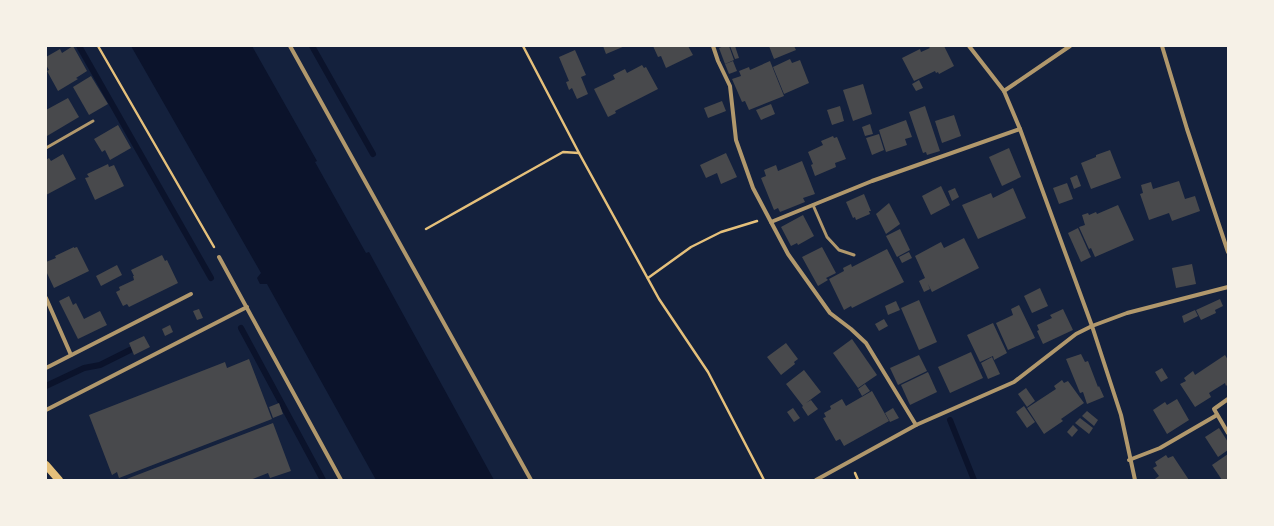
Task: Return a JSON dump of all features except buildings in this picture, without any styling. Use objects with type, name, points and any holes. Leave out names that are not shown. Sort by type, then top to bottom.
[{"type":"main road","points":[[46,465],[59,480]]},
{"type":"street","points":[[290,46],[531,480]]},
{"type":"street","points":[[713,46],[718,61],[730,86],[736,140],[753,188],[788,254],[830,313],[866,343],[916,425]]},
{"type":"street","points":[[969,46],[1004,91],[1020,129],[1092,326],[1120,416],[1135,480]]},
{"type":"street","points":[[1004,91],[1070,46]]},
{"type":"street","points":[[1162,46],[1187,129],[1228,252]]},
{"type":"street","points":[[771,222],[872,181],[1020,129]]},
{"type":"street","points":[[220,257],[342,480]]},
{"type":"street","points":[[816,480],[916,425],[1014,382],[1076,334],[1092,326],[1128,313],[1228,287]]},
{"type":"street","points":[[46,368],[191,294]]},
{"type":"street","points":[[46,298],[71,355]]},
{"type":"street","points":[[46,410],[247,307]]},
{"type":"street","points":[[1228,399],[1214,409],[1228,433]]},
{"type":"street","points":[[1130,460],[1160,448],[1217,415]]},
{"type":"lane","points":[[46,148],[93,121]]},
{"type":"lane","points":[[813,205],[827,237],[839,250],[854,255]]},
{"type":"path","points":[[98,46],[220,257]]},
{"type":"path","points":[[523,46],[579,153],[659,299],[708,372],[764,480]]},
{"type":"path","points":[[426,229],[563,152],[579,153]]},
{"type":"path","points":[[648,278],[691,247],[721,232],[757,221],[771,222]]},
{"type":"water","points":[[131,46],[252,46],[317,161],[315,162],[366,253],[369,252],[494,480],[376,480],[267,284],[260,284],[257,278],[261,273]]},
{"type":"waterway","points":[[79,46],[211,278]]},
{"type":"waterway","points":[[312,46],[373,154]]},
{"type":"waterway","points":[[241,328],[323,480]]},
{"type":"waterway","points":[[46,386],[84,368],[100,365],[130,350]]},
{"type":"waterway","points":[[950,420],[974,480]]}]
